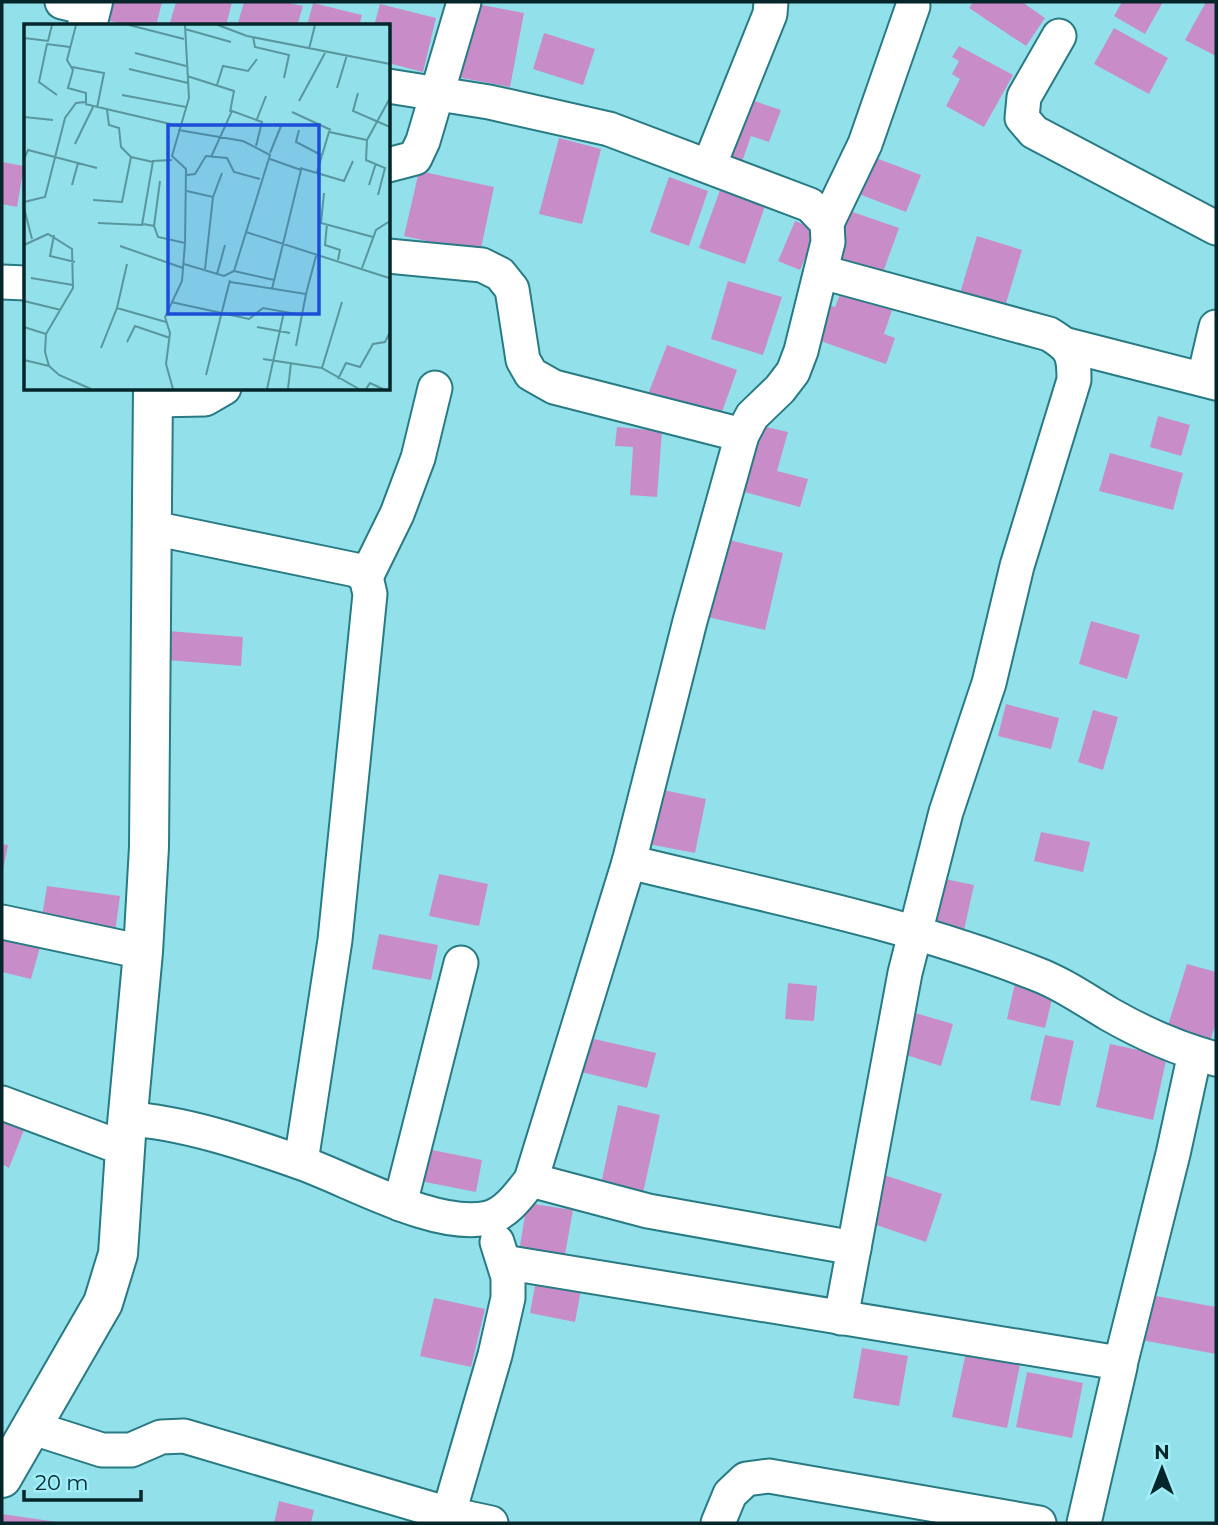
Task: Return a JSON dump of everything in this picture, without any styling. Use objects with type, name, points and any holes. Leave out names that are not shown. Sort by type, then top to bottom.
[{"type":"street","points":[[390,164],[415,158],[423,141],[464,2]]},
{"type":"street","points":[[709,166],[770,14],[771,2]]},
{"type":"street","points":[[2,1103],[127,1133],[166,1123],[301,1162],[400,1204],[456,1219],[489,1218],[514,1202],[531,1180],[629,862],[690,621],[741,435],[752,416],[793,372],[822,272],[828,242],[827,223],[865,144],[913,6]]},
{"type":"street","points":[[1059,36],[1024,97],[1022,118],[1034,132],[1216,228]]},
{"type":"street","points":[[390,86],[489,102],[609,129],[810,205],[827,223]]},
{"type":"street","points":[[390,256],[482,265],[500,274],[512,289],[523,360],[531,374],[554,387],[741,435]]},
{"type":"street","points":[[822,272],[1049,334],[1067,345],[1210,380],[1216,327]]},
{"type":"street","points":[[2,282],[24,283]]},
{"type":"street","points":[[841,1318],[905,973],[946,812],[990,677],[1017,566],[1074,380],[1074,361],[1067,345]]},
{"type":"street","points":[[301,1162],[335,940],[370,594],[366,577],[397,514],[418,458],[435,388]]},
{"type":"street","points":[[2,1478],[103,1303],[118,1254],[144,952],[149,847],[153,394],[205,399],[221,390]]},
{"type":"street","points":[[153,528],[356,570],[366,577]]},
{"type":"street","points":[[629,862],[916,933],[1065,986],[1122,1020],[1179,1049],[1205,1056],[1173,1154],[1084,1523]]},
{"type":"street","points":[[2,922],[144,952]]},
{"type":"street","points":[[400,1204],[461,963]]},
{"type":"street","points":[[531,1180],[648,1211],[854,1248]]},
{"type":"street","points":[[447,1518],[508,1297],[508,1277],[489,1218]]},
{"type":"street","points":[[503,1262],[1119,1363],[1120,1366]]},
{"type":"street","points":[[30,1427],[102,1450],[131,1450],[161,1437],[184,1436],[447,1518],[491,1523]]},
{"type":"street","points":[[718,1523],[730,1494],[746,1479],[769,1476],[933,1514],[1039,1523]]},
{"type":"building","points":[[110,2],[162,2],[156,24],[123,24],[106,20]]},
{"type":"building","points":[[176,2],[232,2],[226,24],[170,24]]},
{"type":"building","points":[[244,2],[284,2],[303,6],[298,24],[238,24]]},
{"type":"building","points":[[973,2],[1022,2],[1045,18],[1026,46],[969,8]]},
{"type":"building","points":[[1122,2],[1163,2],[1145,34],[1114,16]]},
{"type":"building","points":[[1206,2],[1216,2],[1216,56],[1185,40]]},
{"type":"building","points":[[313,3],[362,15],[360,24],[308,24]]},
{"type":"building","points":[[471,3],[524,13],[510,87],[457,77]]},
{"type":"building","points":[[380,4],[436,18],[423,72],[390,64],[390,24],[375,24]]},
{"type":"building","points":[[1114,28],[1168,58],[1149,94],[1094,64]]},
{"type":"building","points":[[544,33],[595,49],[583,85],[533,69]]},
{"type":"building","points":[[959,46],[1013,75],[984,127],[946,106],[960,79],[952,74],[959,61],[952,57]]},
{"type":"building","points":[[742,97],[781,110],[769,142],[751,136],[742,162],[722,155]]},
{"type":"building","points":[[559,138],[601,149],[582,224],[539,214]]},
{"type":"building","points":[[865,154],[921,175],[906,212],[851,191]]},
{"type":"building","points":[[2,162],[24,166],[17,207],[2,204]]},
{"type":"building","points":[[419,171],[494,187],[480,253],[404,236]]},
{"type":"building","points":[[669,177],[708,191],[689,246],[650,232]]},
{"type":"building","points":[[720,190],[765,206],[745,264],[699,248]]},
{"type":"building","points":[[847,210],[899,228],[881,278],[830,260]]},
{"type":"building","points":[[795,221],[817,230],[800,270],[778,261]]},
{"type":"building","points":[[977,236],[1022,250],[1004,310],[959,297]]},
{"type":"building","points":[[728,281],[782,297],[763,355],[711,339]]},
{"type":"building","points":[[841,292],[892,310],[884,334],[895,338],[886,364],[812,338],[828,305],[835,307]]},
{"type":"building","points":[[667,345],[737,370],[718,423],[647,397]]},
{"type":"building","points":[[1158,416],[1190,425],[1181,456],[1150,447]]},
{"type":"building","points":[[762,426],[788,432],[777,471],[808,479],[800,507],[744,492]]},
{"type":"building","points":[[617,427],[662,431],[657,497],[630,495],[633,447],[615,446]]},
{"type":"building","points":[[1110,453],[1183,473],[1173,510],[1099,491]]},
{"type":"building","points":[[721,538],[783,553],[765,630],[703,616]]},
{"type":"building","points":[[1091,621],[1140,635],[1127,679],[1079,664]]},
{"type":"building","points":[[168,631],[243,637],[241,666],[167,660]]},
{"type":"building","points":[[1006,704],[1059,718],[1051,749],[998,736]]},
{"type":"building","points":[[1093,710],[1118,717],[1103,770],[1078,762]]},
{"type":"building","points":[[654,788],[706,799],[695,853],[643,843]]},
{"type":"building","points":[[1041,832],[1090,842],[1083,872],[1034,861]]},
{"type":"building","points":[[2,844],[8,845],[3,870],[2,870]]},
{"type":"building","points":[[439,874],[488,884],[479,926],[429,916]]},
{"type":"building","points":[[935,877],[974,885],[964,930],[925,922]]},
{"type":"building","points":[[47,886],[120,896],[115,932],[41,922]]},
{"type":"building","points":[[379,934],[438,945],[431,980],[372,969]]},
{"type":"building","points":[[2,937],[40,947],[31,979],[2,972]]},
{"type":"building","points":[[1187,964],[1216,972],[1216,1022],[1208,1048],[1165,1035]]},
{"type":"building","points":[[788,983],[817,986],[814,1021],[785,1019]]},
{"type":"building","points":[[1015,983],[1054,991],[1045,1028],[1007,1019]]},
{"type":"building","points":[[915,1013],[953,1024],[941,1066],[903,1054]]},
{"type":"building","points":[[1045,1035],[1074,1041],[1060,1106],[1030,1100]]},
{"type":"building","points":[[581,1036],[656,1053],[647,1088],[573,1070]]},
{"type":"building","points":[[1110,1044],[1167,1056],[1153,1120],[1096,1107]]},
{"type":"building","points":[[618,1105],[660,1115],[643,1193],[601,1184]]},
{"type":"building","points":[[2,1121],[24,1130],[9,1168],[2,1164]]},
{"type":"building","points":[[422,1148],[482,1160],[476,1192],[415,1180]]},
{"type":"building","points":[[884,1175],[942,1194],[926,1242],[868,1222]]},
{"type":"building","points":[[527,1203],[573,1210],[564,1260],[519,1252]]},
{"type":"building","points":[[537,1275],[582,1284],[575,1322],[530,1313]]},
{"type":"building","points":[[1145,1294],[1216,1307],[1216,1354],[1136,1339]]},
{"type":"building","points":[[434,1298],[485,1309],[471,1367],[420,1356]]},
{"type":"building","points":[[862,1348],[908,1356],[899,1406],[853,1398]]},
{"type":"building","points":[[967,1348],[1021,1360],[1007,1428],[952,1417]]},
{"type":"building","points":[[1027,1372],[1083,1383],[1072,1438],[1016,1427]]},
{"type":"building","points":[[279,1501],[314,1510],[311,1523],[274,1523]]},
{"type":"building","points":[[2,1514],[57,1522],[57,1523],[2,1523]]}]
